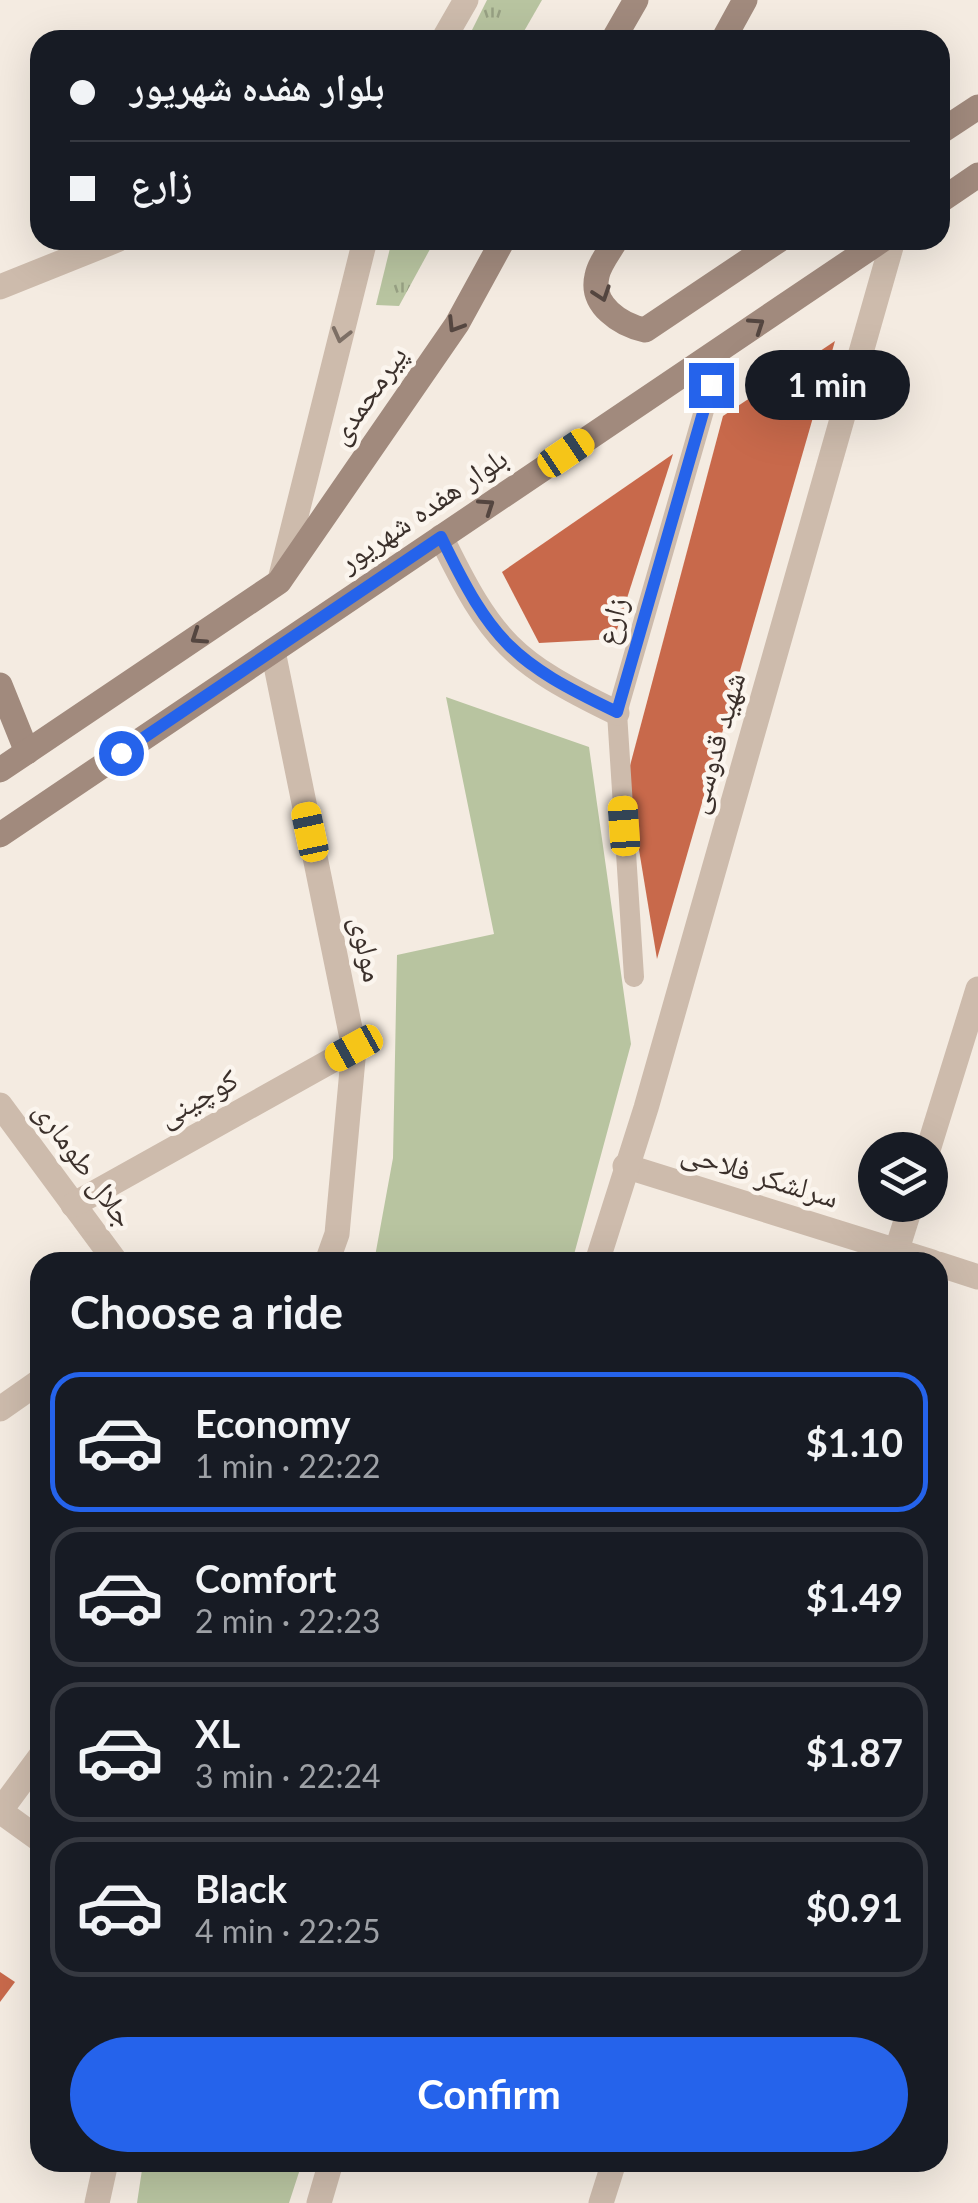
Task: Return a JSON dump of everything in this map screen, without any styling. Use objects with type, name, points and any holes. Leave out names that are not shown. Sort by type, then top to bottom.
[{"type":"main road","points":[[619,30],[636,0]]},
{"type":"main road","points":[[728,30],[745,0]]},
{"type":"main road","points":[[950,125],[978,107]]},
{"type":"main road","points":[[950,194],[978,175]]},
{"type":"main road","name":"پیرمحمدی","points":[[279,582],[457,324],[498,250]]},
{"type":"main road","points":[[610,250],[596,276],[598,295],[609,312],[628,326],[644,330],[765,250]]},
{"type":"main road","name":"بلوار هفده شهریور","points":[[0,835],[867,250]]},
{"type":"main road","points":[[0,770],[279,582]]},
{"type":"main road","points":[[0,685],[27,752]]},
{"type":"street","points":[[449,30],[466,0]]},
{"type":"street","points":[[0,287],[92,250]]},
{"type":"street","points":[[279,582],[362,250]]},
{"type":"street","name":"شهید قدوسی","points":[[600,1252],[652,1089],[890,250]]},
{"type":"street","points":[[441,537],[473,603],[511,652],[560,685],[617,712]]},
{"type":"street","name":"مولوی","points":[[273,651],[354,1048],[337,1234],[331,1252]]},
{"type":"street","points":[[934,1132],[978,989]]},
{"type":"street","name":"کوچینی","points":[[74,1205],[354,1048]]},
{"type":"street","name":"جلال طوماری","points":[[0,1105],[109,1252]]},
{"type":"street","name":"سرلشکر فلاحی","points":[[625,1166],[880,1252]]},
{"type":"street","points":[[897,1252],[906,1222]]},
{"type":"street","name":"سرلشکر فلاحی","points":[[948,1267],[978,1277]]},
{"type":"street","points":[[0,1409],[30,1389]]},
{"type":"street","points":[[30,1770],[0,1811],[30,1833]]},
{"type":"street","points":[[97,2203],[104,2172]]},
{"type":"street","points":[[319,2203],[328,2172]]},
{"type":"street","points":[[601,2203],[611,2172]]},
{"type":"lane","name":"زارع","points":[[634,977],[617,712],[722,348]]},
{"type":"green space","points":[[487,0],[542,0],[525,30],[472,30]]},
{"type":"green space","points":[[390,250],[430,250],[399,306],[376,305]]},
{"type":"green space","points":[[446,697],[589,747],[631,1044],[575,1252],[376,1252],[393,1158],[397,955],[494,934]]},
{"type":"green space","points":[[142,2172],[299,2172],[289,2203],[137,2203]]},
{"type":"building","points":[[835,341],[657,959],[627,777],[723,416]]},
{"type":"building","points":[[673,454],[614,639],[539,643],[502,572]]},
{"type":"building","points":[[0,1972],[15,1982],[0,2002]]},
{"type":"route","points":[[121,753],[441,537],[473,603],[511,652],[560,685],[617,712],[711,385]]}]
